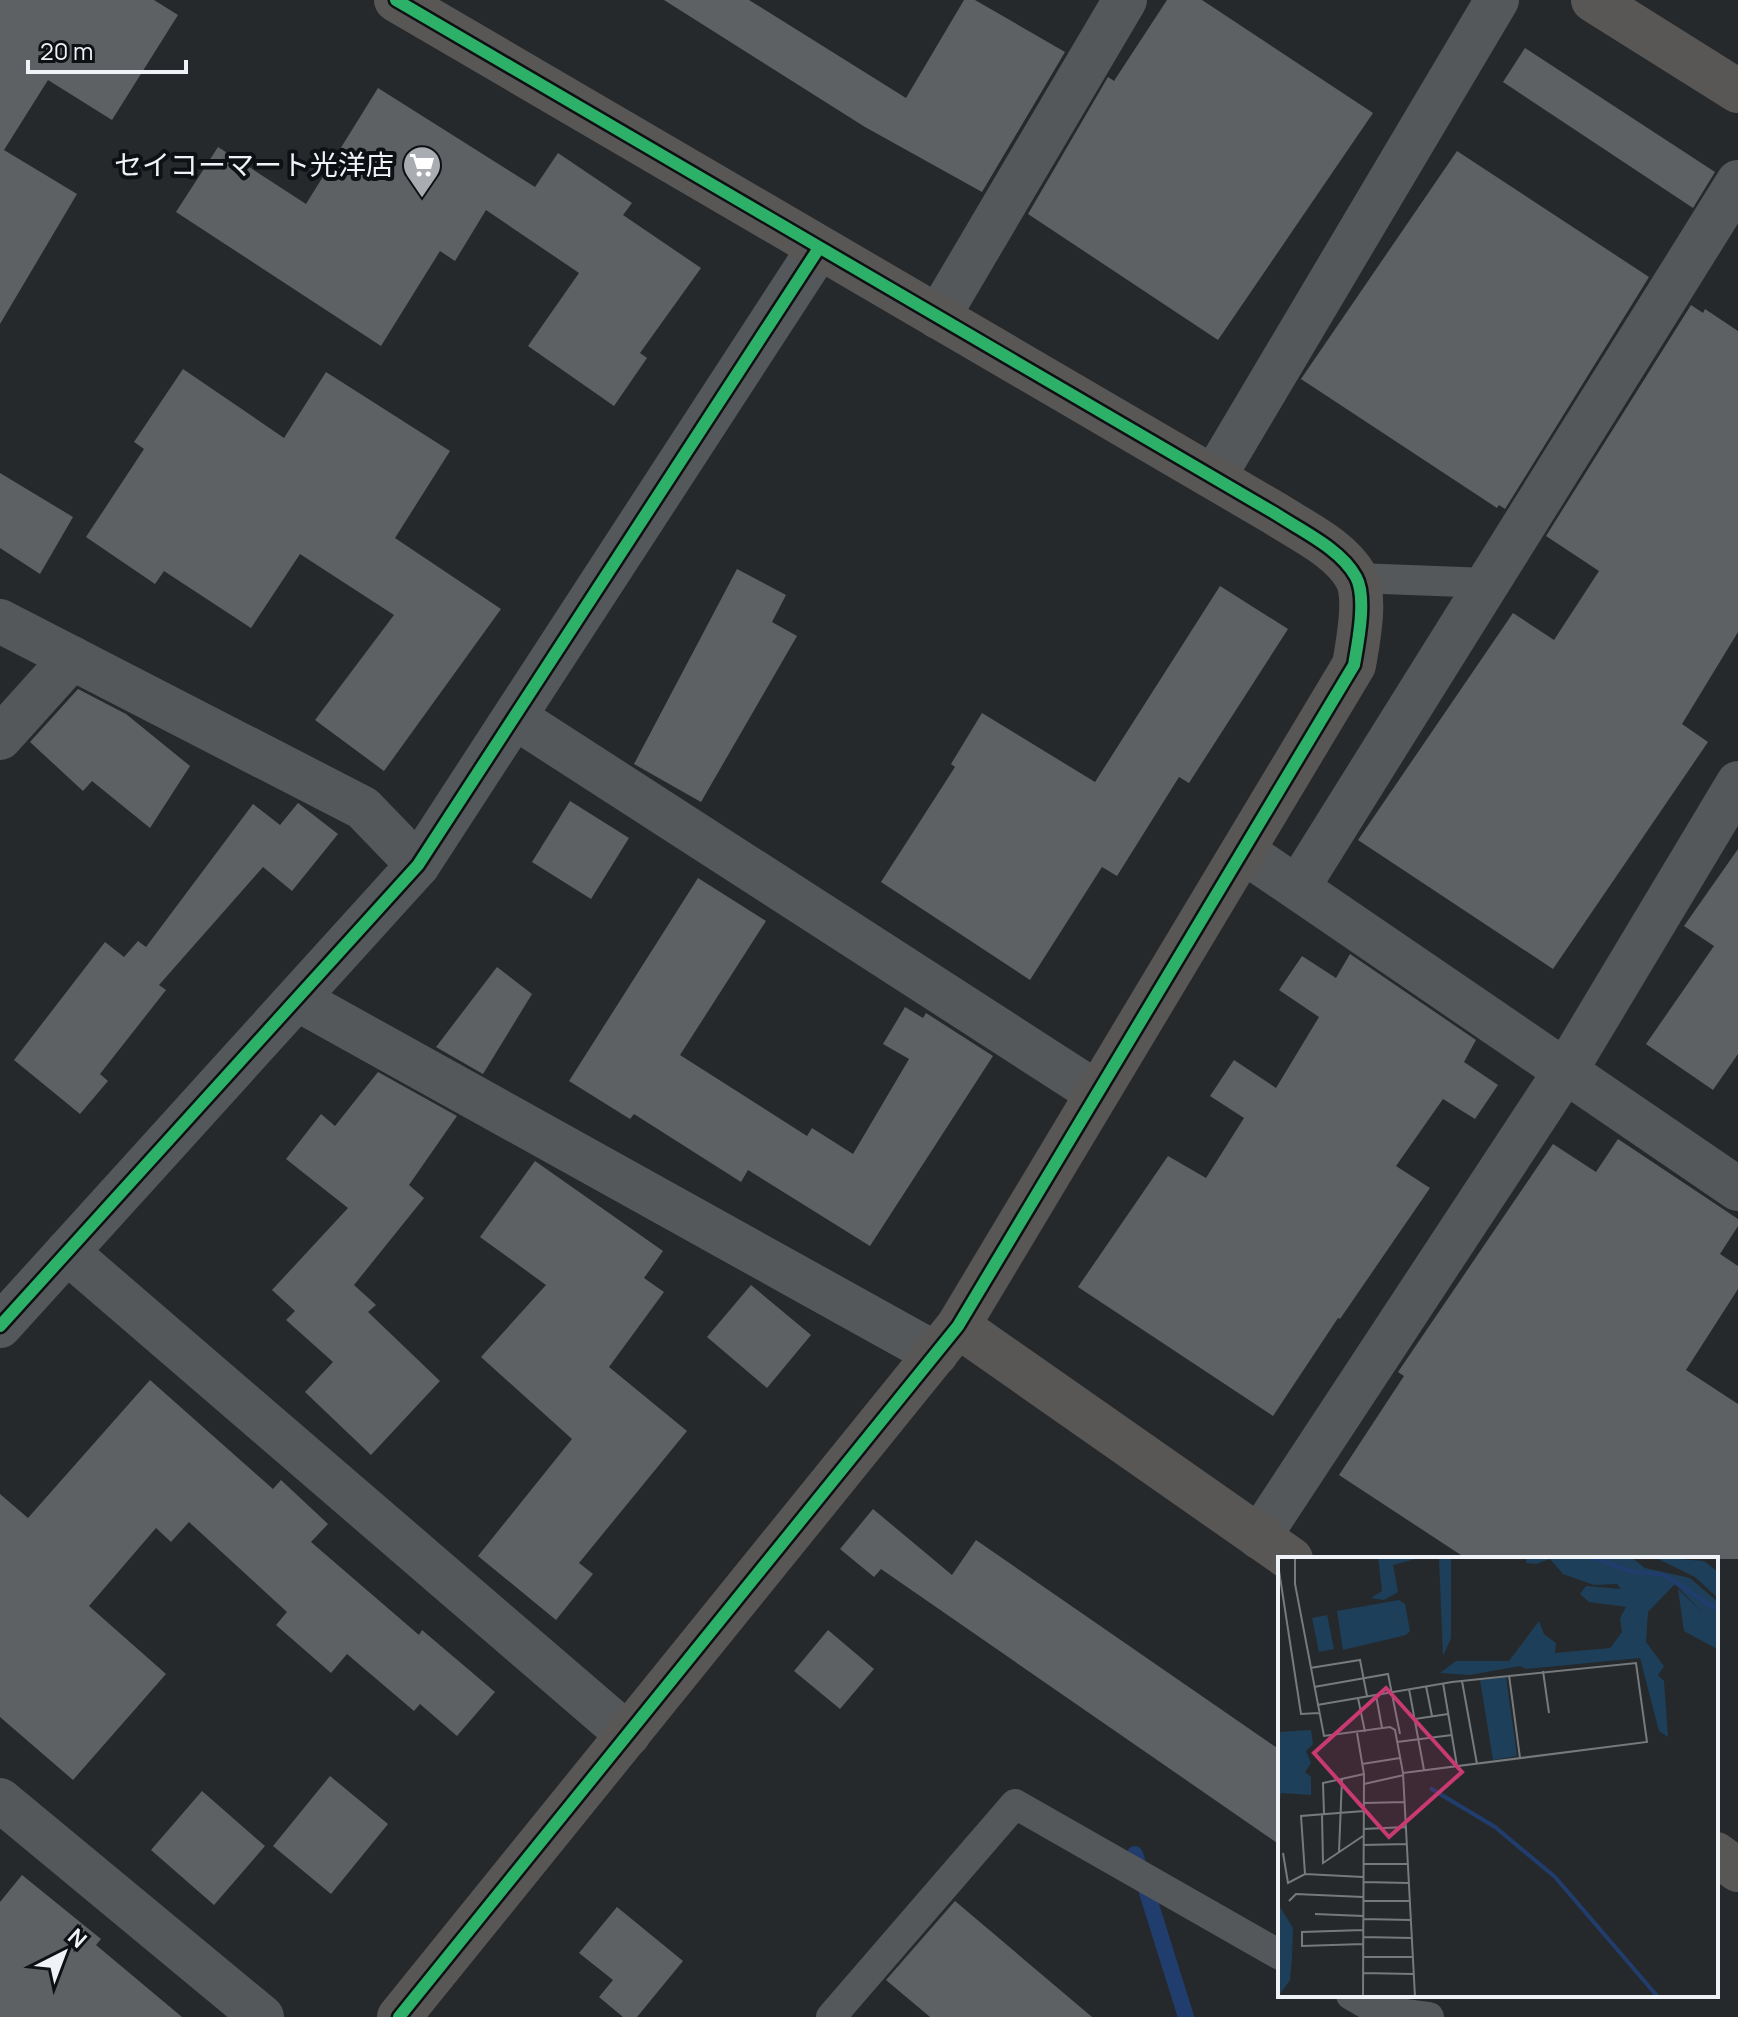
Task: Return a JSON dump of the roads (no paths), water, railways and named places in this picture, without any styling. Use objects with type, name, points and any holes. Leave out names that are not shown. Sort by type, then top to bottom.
[{"type":"street","points":[[396,0],[1214,477],[1335,553],[1357,578],[1361,619],[1354,665],[947,1340],[399,2017]]},
{"type":"street","points":[[938,317],[1125,0]]},
{"type":"street","points":[[1214,477],[1497,0]]},
{"type":"street","points":[[1593,0],[1738,91]]},
{"type":"street","points":[[1298,887],[1738,182]]},
{"type":"street","points":[[0,1326],[299,1000],[418,865],[819,248]]},
{"type":"street","points":[[0,621],[363,808],[418,865]]},
{"type":"street","points":[[0,738],[72,658]]},
{"type":"street","points":[[516,718],[1097,1093]]},
{"type":"street","points":[[299,1000],[947,1340],[1275,1548],[1738,783]]},
{"type":"street","points":[[1243,851],[1738,1189]]},
{"type":"street","points":[[67,1252],[628,1735]]},
{"type":"street","points":[[0,1800],[262,2017]]},
{"type":"street","points":[[1718,1855],[1738,1870]]},
{"type":"lane","points":[[1357,578],[1488,583]]},
{"type":"lane","points":[[831,2017],[1015,1804],[1278,1954]]},
{"type":"lane","points":[[1354,1997],[1377,2010],[1429,2017]]},
{"type":"waterway","points":[[1135,1854],[1186,2017]]},
{"type":"place","name":"セイコーマート光洋店","points":[[422,199]]}]
